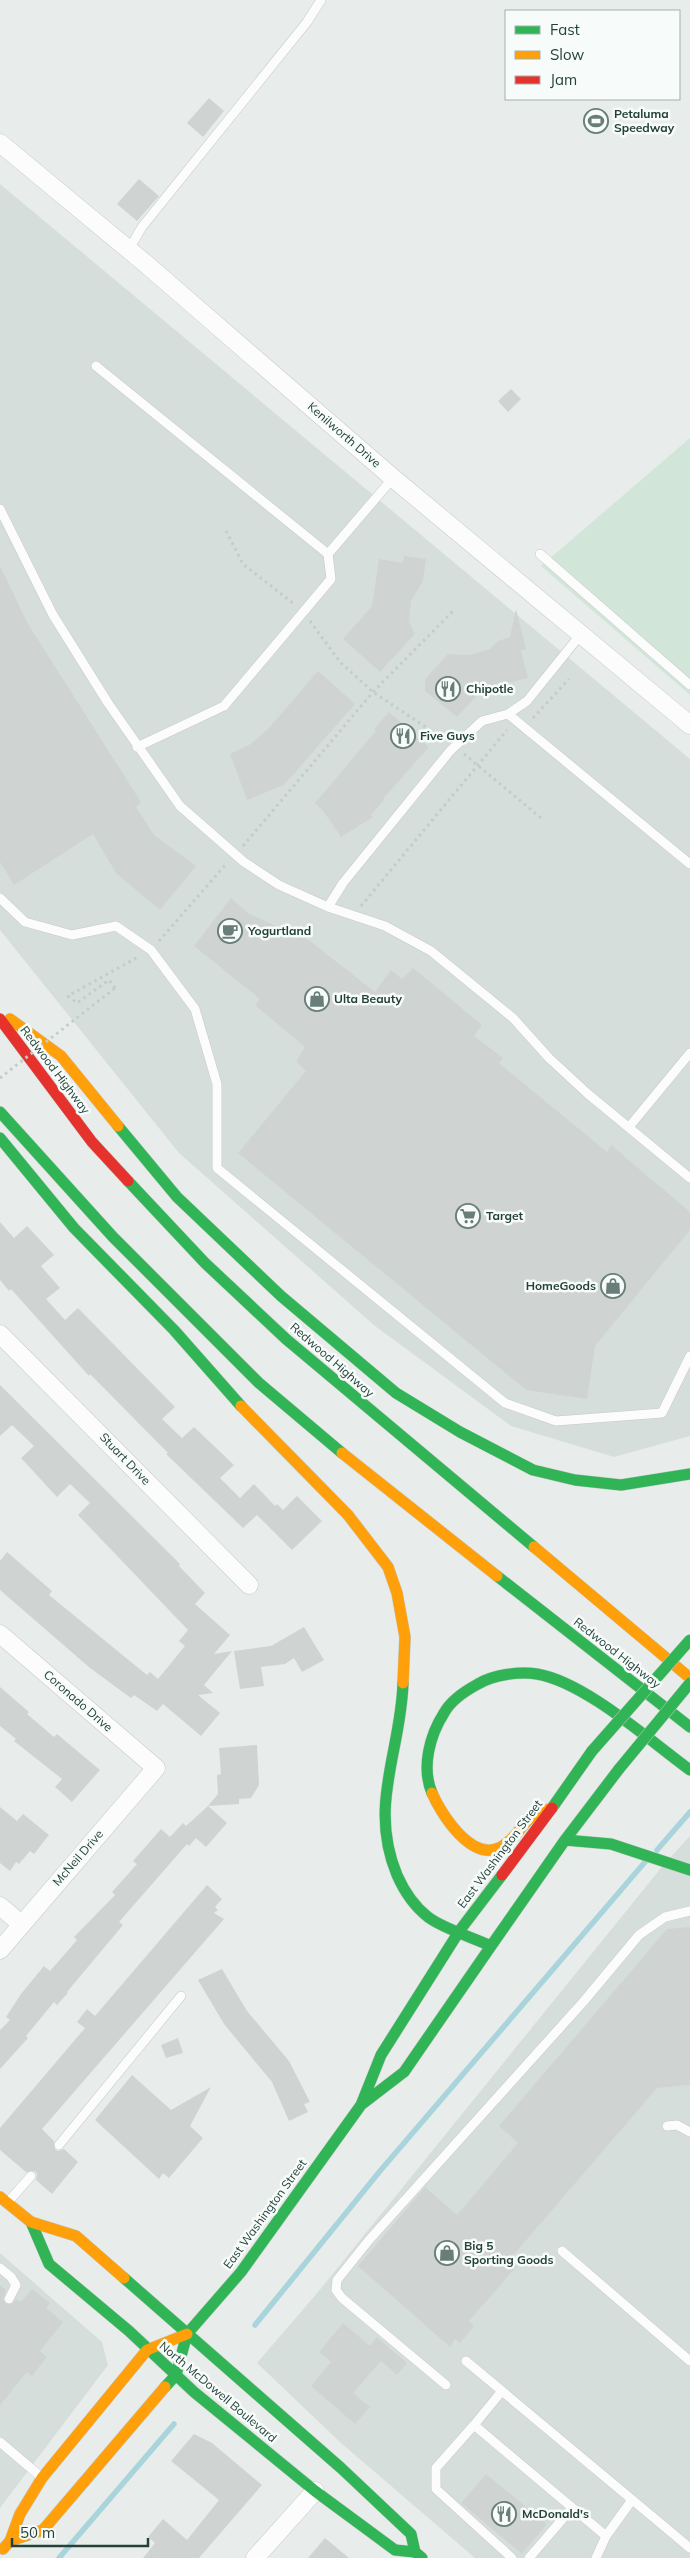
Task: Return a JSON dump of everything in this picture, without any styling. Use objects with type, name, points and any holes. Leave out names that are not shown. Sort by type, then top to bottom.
[{"type":"main road","points":[[0,1011],[61,1056],[177,1197],[282,1296],[396,1392],[460,1432],[533,1470],[575,1480],[621,1485],[690,1474]]},
{"type":"main road","name":"Redwood Highway","points":[[0,1019],[92,1142],[212,1269],[286,1339],[690,1678]]},
{"type":"main road","name":"Redwood Highway","points":[[0,1112],[113,1237],[259,1383],[381,1486],[690,1728]]},
{"type":"main road","points":[[0,1138],[74,1228],[174,1330],[250,1416],[348,1515],[388,1568],[400,1603],[405,1637],[402,1689],[385,1797],[384,1816],[390,1857],[406,1893],[429,1918],[460,1930],[491,1946]]},
{"type":"main road","name":"East Washington Street","points":[[10,2541],[43,2530],[176,2376],[187,2334],[241,2272],[361,2105],[381,2055],[460,1930],[552,1808],[592,1751],[690,1640]]},
{"type":"main road","points":[[552,1808],[531,1815],[502,1847],[488,1850],[472,1845],[450,1826],[433,1802],[426,1776],[428,1746],[436,1724],[458,1696],[477,1682],[502,1674],[539,1674],[574,1690],[687,1768]]},
{"type":"main road","name":"East Washington Street","points":[[361,2105],[404,2072],[565,1840],[690,1683]]},
{"type":"main road","points":[[565,1840],[612,1844],[690,1870]]},
{"type":"main road","points":[[4,2200],[31,2222]]},
{"type":"main road","name":"North McDowell Boulevard","points":[[31,2222],[76,2236],[341,2468],[411,2534],[419,2555]]},
{"type":"main road","name":"North McDowell Boulevard","points":[[31,2222],[49,2264],[129,2331],[176,2376],[315,2492],[395,2550],[419,2555]]},
{"type":"main road","name":"East Washington Street","points":[[0,2553],[10,2541],[20,2514],[42,2478],[147,2350],[187,2334]]},
{"type":"street","name":"Kenilworth Drive","points":[[0,143],[129,249],[393,478],[690,725]]},
{"type":"street","name":"Stuart Drive","points":[[0,1334],[249,1585]]},
{"type":"street","name":"Coronado Drive","points":[[0,1634],[156,1768]]},
{"type":"street","name":"McNeil Drive","points":[[0,1950],[156,1768]]},
{"type":"street","points":[[0,1906],[21,1924]]},
{"type":"street","points":[[255,2558],[315,2492]]},
{"type":"lane","points":[[129,249],[142,227],[307,22],[321,0]]},
{"type":"lane","points":[[96,366],[328,554],[331,579],[224,706],[137,747]]},
{"type":"lane","points":[[328,554],[393,478]]},
{"type":"lane","points":[[0,509],[53,616],[137,747],[180,806],[236,854],[279,885],[328,908],[386,926],[438,956],[513,1018],[549,1058],[588,1094],[690,1178]]},
{"type":"lane","points":[[540,554],[690,685]]},
{"type":"lane","points":[[328,908],[343,883],[454,747],[482,720],[508,714],[527,701],[581,634]]},
{"type":"lane","points":[[508,714],[690,864]]},
{"type":"lane","points":[[0,898],[25,922],[72,935],[116,926],[151,950],[195,1009],[217,1084],[217,1168],[505,1403],[556,1421],[662,1413],[690,1356]]},
{"type":"lane","points":[[629,1127],[690,1052]]},
{"type":"lane","points":[[446,2385],[342,2298],[336,2290],[337,2280],[369,2240],[584,2001],[639,1935],[665,1917],[690,1911]]},
{"type":"lane","points":[[59,2145],[181,1996]]},
{"type":"lane","points":[[667,2126],[677,2124],[690,2132]]},
{"type":"lane","points":[[4,2200],[31,2176]]},
{"type":"lane","points":[[562,2251],[690,2361]]},
{"type":"lane","points":[[0,2268],[11,2277],[16,2285],[9,2299]]},
{"type":"lane","points":[[466,2361],[690,2548]]},
{"type":"lane","points":[[502,2391],[436,2468],[436,2489],[512,2558]]},
{"type":"lane","points":[[474,2425],[606,2536]]},
{"type":"lane","points":[[0,2442],[42,2478]]},
{"type":"lane","points":[[596,2558],[606,2536],[632,2500]]},
{"type":"lane","points":[[529,2558],[572,2508]]},
{"type":"path","points":[[226,531],[243,564],[303,612],[340,662],[373,692],[454,747],[541,818]]},
{"type":"path","points":[[0,1078],[115,988],[109,980],[76,1004],[68,996],[151,950],[236,854],[373,692],[453,611]]},
{"type":"path","points":[[352,916],[506,730],[536,716],[569,679]]},
{"type":"shaded area","points":[[0,184],[690,759],[690,1436],[614,1457],[511,1426],[375,1326],[179,1153],[0,930]]},
{"type":"shaded area","points":[[690,1836],[690,2558],[475,2558],[341,2443],[257,2363],[318,2292],[665,1863]]},
{"type":"shaded area","points":[[0,2253],[102,2342],[108,2365],[0,2508]]},
{"type":"green space","points":[[690,438],[690,695],[541,566]]},
{"type":"building","points":[[209,98],[224,111],[203,137],[187,123]]},
{"type":"building","points":[[139,179],[159,196],[137,221],[117,204]]},
{"type":"building","points":[[511,389],[521,399],[508,412],[498,401]]},
{"type":"building","points":[[404,556],[426,559],[423,581],[411,601],[409,621],[415,634],[380,672],[343,639],[372,606],[379,559],[403,563]]},
{"type":"building","points":[[0,566],[28,624],[141,802],[136,807],[154,835],[196,866],[160,910],[116,873],[93,834],[14,885],[0,862]]},
{"type":"building","points":[[516,609],[526,649],[521,651],[528,678],[483,689],[457,717],[425,691],[425,679],[448,654],[470,655],[490,649],[498,641],[510,637]]},
{"type":"building","points":[[318,671],[355,704],[284,785],[247,800],[230,754],[251,744],[269,728]]},
{"type":"building","points":[[389,712],[429,747],[383,799],[371,815],[373,817],[341,837],[324,812],[315,803],[376,731],[374,729]]},
{"type":"building","points":[[231,898],[249,914],[310,941],[375,992],[391,970],[402,979],[413,968],[482,1025],[474,1036],[503,1058],[499,1063],[607,1152],[611,1145],[690,1212],[690,1230],[595,1346],[587,1399],[526,1390],[238,1153],[306,1071],[296,1061],[305,1047],[255,1005],[260,999],[194,946]]},
{"type":"building","points":[[0,1222],[14,1238],[27,1226],[54,1255],[41,1266],[60,1288],[46,1299],[65,1320],[78,1308],[175,1407],[162,1419],[182,1438],[194,1427],[234,1465],[220,1478],[240,1498],[254,1484],[275,1506],[277,1504],[283,1510],[297,1496],[322,1521],[292,1550],[257,1515],[243,1528],[166,1454],[168,1453],[90,1374],[89,1376],[11,1289],[9,1291],[0,1280]]},
{"type":"building","points":[[0,1385],[180,1564],[179,1566],[205,1593],[195,1604],[230,1635],[214,1654],[232,1651],[204,1685],[213,1693],[198,1695],[220,1713],[201,1736],[163,1704],[157,1711],[134,1695],[131,1698],[90,1668],[0,1590],[0,1561],[7,1552],[52,1591],[49,1595],[147,1675],[150,1672],[158,1679],[185,1646],[179,1641],[188,1630],[78,1515],[90,1503],[70,1484],[57,1497],[21,1458],[34,1446],[12,1425],[0,1436]]},
{"type":"building","points":[[304,1627],[324,1660],[302,1672],[294,1658],[285,1664],[261,1667],[264,1686],[240,1689],[234,1651],[271,1646]]},
{"type":"building","points":[[0,1687],[54,1737],[57,1734],[100,1770],[72,1802],[55,1787],[62,1779],[14,1741],[16,1739],[0,1726]]},
{"type":"building","points":[[257,1745],[259,1785],[251,1798],[239,1799],[239,1804],[208,1806],[218,1794],[217,1775],[221,1774],[219,1748]]},
{"type":"building","points":[[208,1806],[227,1823],[206,1847],[196,1838],[189,1846],[187,1844],[119,1922],[123,1925],[68,1993],[57,2005],[54,2002],[26,2036],[28,2038],[0,2069],[0,2030],[10,2020],[6,2017],[21,1994],[44,1966],[50,1971],[77,1940],[74,1937],[115,1895],[112,1892],[137,1864],[133,1861],[161,1829],[170,1837],[183,1823],[186,1826]]},
{"type":"building","points":[[0,1807],[17,1821],[23,1814],[49,1835],[34,1854],[30,1851],[19,1864],[16,1862],[10,1871],[0,1863]]},
{"type":"building","points":[[207,1885],[222,1899],[215,1907],[218,1910],[214,1913],[224,1919],[42,2129],[54,2141],[55,2149],[58,2151],[64,2149],[78,2162],[52,2194],[36,2180],[37,2174],[35,2171],[26,2172],[0,2150],[0,2128],[85,2028],[77,2022],[87,2009],[95,2016]]},
{"type":"building","points":[[690,1927],[690,2085],[657,2088],[510,2259],[517,2266],[469,2321],[474,2326],[460,2343],[455,2339],[450,2347],[358,2266],[425,2187],[457,2215],[518,2143],[499,2126],[667,1929]]},
{"type":"building","points":[[222,1969],[247,2011],[289,2061],[310,2102],[304,2104],[308,2112],[289,2121],[272,2082],[224,2024],[198,1980]]},
{"type":"building","points":[[178,2038],[183,2053],[166,2058],[161,2045]]},
{"type":"building","points":[[132,2075],[171,2110],[211,2087],[190,2126],[203,2138],[169,2178],[163,2173],[159,2179],[95,2120]]},
{"type":"building","points":[[0,2285],[6,2290],[3,2299],[6,2304],[12,2304],[16,2299],[21,2302],[32,2289],[50,2303],[46,2308],[63,2322],[40,2351],[47,2357],[32,2376],[27,2372],[0,2405]]},
{"type":"building","points":[[343,2323],[370,2346],[377,2337],[407,2363],[397,2375],[381,2361],[353,2393],[370,2407],[355,2424],[311,2386],[331,2362],[319,2352]]},
{"type":"building","points":[[194,2434],[212,2443],[262,2485],[199,2558],[143,2558],[155,2543],[148,2537],[163,2519],[187,2540],[219,2500],[171,2461]]},
{"type":"building","name":"McDonald's","points":[[486,2474],[547,2524],[522,2554],[461,2503]]},
{"type":"building","points":[[325,2538],[349,2558],[308,2558]]},
{"type":"waterway","points":[[657,1850],[690,1812]]},
{"type":"waterway","points":[[255,2325],[380,2171],[645,1862]]},
{"type":"waterway","points":[[59,2558],[174,2424]]},
{"type":"traffic: fast","points":[[0,1112],[113,1237],[259,1383],[342,1453]]},
{"type":"traffic: fast","points":[[118,1126],[177,1197],[281,1296],[396,1393],[460,1432],[533,1470],[575,1480],[621,1485],[690,1474]]},
{"type":"traffic: fast","points":[[0,1138],[74,1228],[174,1330],[241,1406]]},
{"type":"traffic: fast","points":[[128,1181],[205,1263],[286,1339],[534,1547]]},
{"type":"traffic: fast","points":[[497,1576],[690,1727]]},
{"type":"traffic: fast","points":[[592,1751],[690,1640]]},
{"type":"traffic: fast","points":[[432,1793],[427,1773],[427,1762],[431,1741],[447,1708],[459,1696],[478,1684],[491,1678],[514,1673],[537,1674],[556,1679],[576,1688],[616,1714],[690,1770]]},
{"type":"traffic: fast","points":[[403,1683],[401,1708],[388,1779],[385,1825],[389,1849],[397,1875],[410,1898],[428,1917],[450,1929],[491,1946]]},
{"type":"traffic: fast","points":[[619,1769],[690,1683]]},
{"type":"traffic: fast","points":[[552,1808],[592,1751]]},
{"type":"traffic: fast","points":[[491,1946],[565,1840],[619,1769]]},
{"type":"traffic: fast","points":[[565,1840],[611,1844],[690,1870]]},
{"type":"traffic: fast","points":[[165,2387],[176,2375],[187,2334],[241,2272],[361,2105],[381,2055],[460,1930],[502,1875]]},
{"type":"traffic: fast","points":[[361,2105],[404,2072],[491,1946]]},
{"type":"traffic: fast","points":[[31,2222],[49,2264],[129,2331],[194,2392],[315,2491],[395,2550],[415,2552],[422,2558]]},
{"type":"traffic: fast","points":[[124,2278],[341,2468],[411,2534],[415,2552]]},
{"type":"traffic: slow","points":[[10,1019],[61,1056],[118,1126]]},
{"type":"traffic: slow","points":[[241,1406],[348,1515],[388,1567],[397,1593],[405,1637],[403,1683]]},
{"type":"traffic: slow","points":[[342,1453],[497,1576]]},
{"type":"traffic: slow","points":[[534,1547],[690,1678]]},
{"type":"traffic: slow","points":[[432,1793],[450,1824],[459,1834],[479,1848],[490,1850],[501,1847],[508,1842],[533,1816],[552,1808]]},
{"type":"traffic: slow","points":[[0,2197],[31,2222],[76,2236],[124,2278]]},
{"type":"traffic: slow","points":[[3,2549],[10,2541],[20,2514],[42,2478],[147,2350],[187,2334]]},
{"type":"traffic: slow","points":[[10,2541],[43,2530],[165,2387]]},
{"type":"traffic: jam","points":[[0,1019],[92,1142],[128,1181]]},
{"type":"traffic: jam","points":[[502,1875],[552,1808]]},
{"type":"place","name":"Petaluma Speedway","points":[[596,121]]},
{"type":"place","name":"Chipotle","points":[[448,689]]},
{"type":"place","name":"Five Guys","points":[[403,736]]},
{"type":"place","name":"Yogurtland","points":[[230,931]]},
{"type":"place","name":"Ulta Beauty","points":[[317,999]]},
{"type":"place","name":"Target","points":[[468,1216]]},
{"type":"place","name":"HomeGoods","points":[[613,1286]]},
{"type":"place","name":"Big 5 Sporting Goods","points":[[447,2253]]},
{"type":"place","name":"McDonald's","points":[[504,2514]]}]
